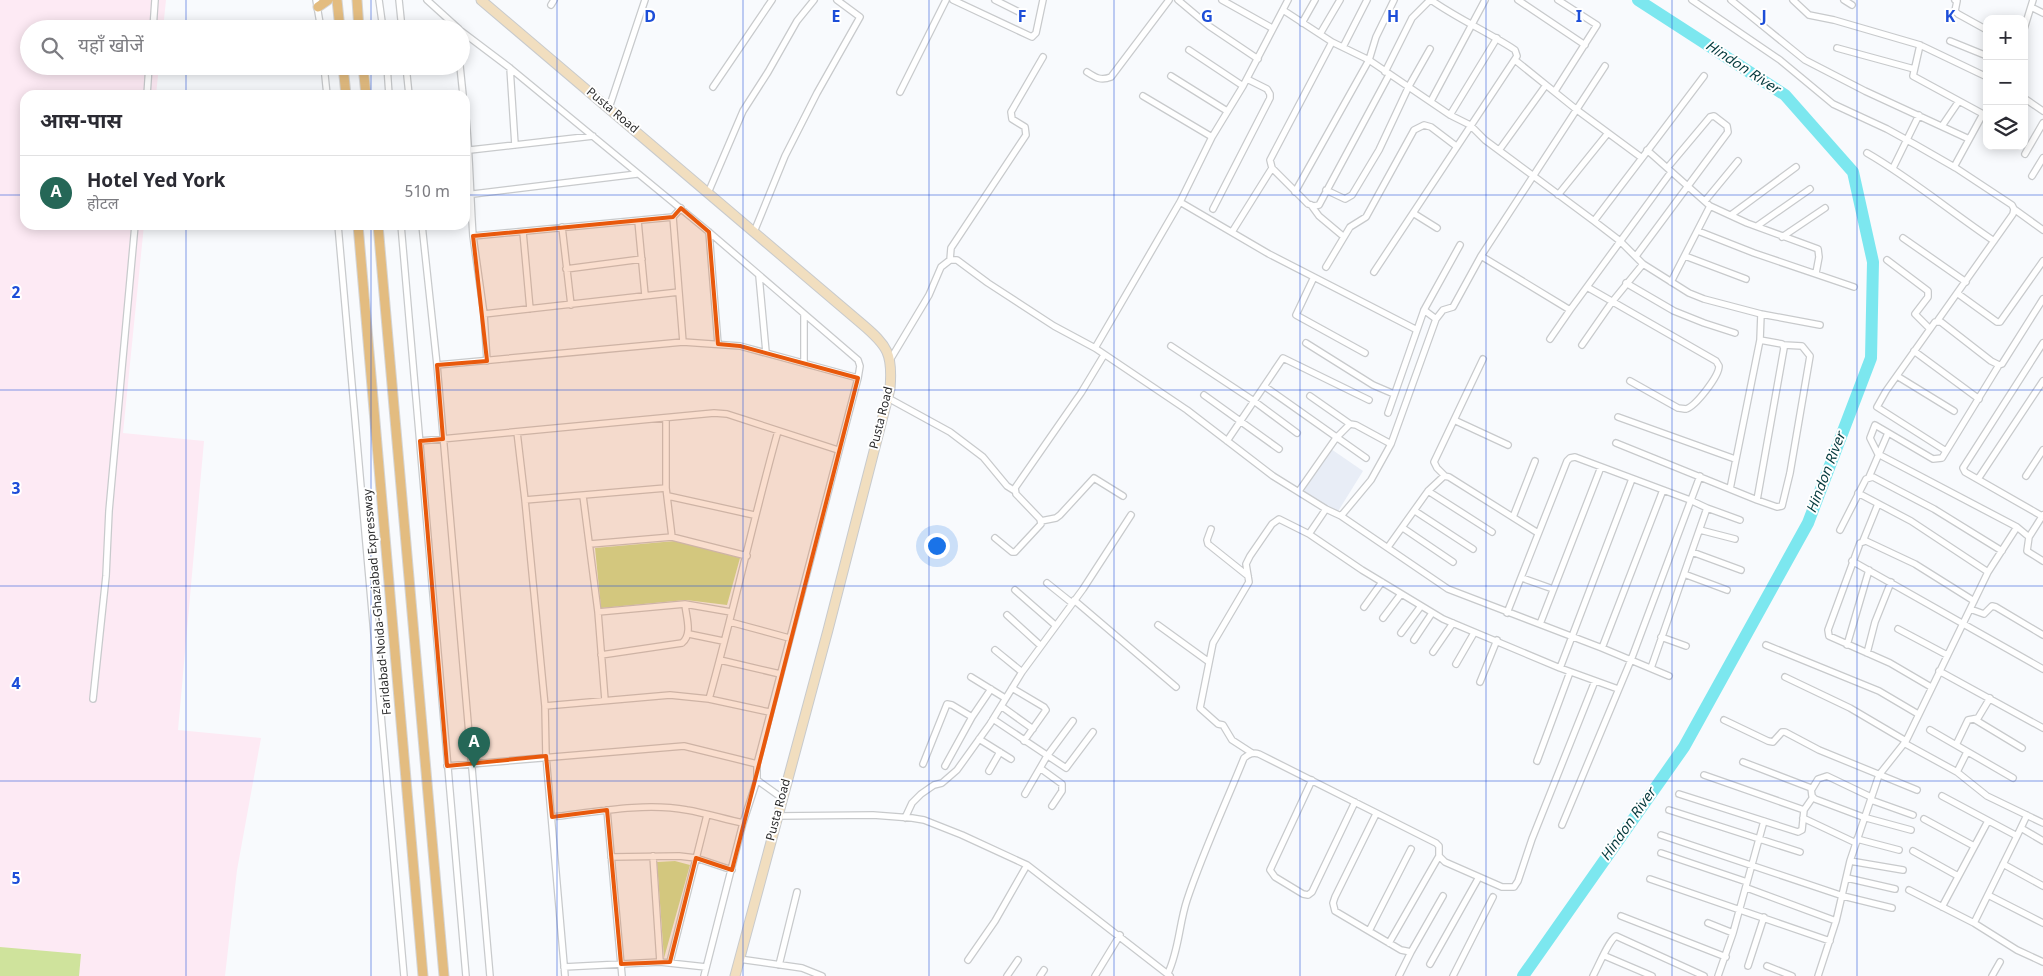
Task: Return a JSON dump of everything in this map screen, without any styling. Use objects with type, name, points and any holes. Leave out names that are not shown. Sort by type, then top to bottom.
[{"type":"main road","points":[[317,4],[328,0]]},
{"type":"main road","points":[[337,0],[339,20]]},
{"type":"main road","points":[[356,0],[358,20]]},
{"type":"main road","points":[[344,75],[345,90]]},
{"type":"main road","points":[[364,75],[365,90]]},
{"type":"main road","name":"Faridabad-Noida-Ghaziabad Expressway","points":[[358,230],[423,976]]},
{"type":"main road","points":[[378,230],[444,976]]},
{"type":"street","points":[[154,20],[155,0]]},
{"type":"street","points":[[379,0],[382,20]]},
{"type":"street","points":[[399,0],[401,20]]},
{"type":"street","points":[[427,0],[448,20]]},
{"type":"street","name":"Pusta Road","points":[[480,0],[882,341],[890,360],[892,371],[888,398],[735,976]]},
{"type":"street","points":[[609,108],[645,0]]},
{"type":"street","points":[[713,87],[772,0]]},
{"type":"street","points":[[708,193],[743,111],[797,21],[814,0]]},
{"type":"street","points":[[754,232],[785,156],[816,94],[860,17],[837,0]]},
{"type":"street","points":[[900,92],[946,0]]},
{"type":"street","points":[[952,0],[1032,37],[1036,33],[1044,0]]},
{"type":"street","points":[[995,0],[1021,13]]},
{"type":"street","points":[[1087,72],[1098,79],[1105,80],[1111,77],[1169,0]]},
{"type":"street","points":[[1178,0],[1209,26],[1258,59]]},
{"type":"street","points":[[1222,0],[1272,28]]},
{"type":"street","points":[[1302,23],[1315,0]]},
{"type":"street","points":[[1320,34],[1340,0]]},
{"type":"street","points":[[1344,47],[1367,0]]},
{"type":"street","points":[[1295,192],[1369,60],[1376,37],[1394,0]]},
{"type":"street","points":[[1311,205],[1318,205],[1387,73],[1412,18],[1431,0],[1448,12],[1471,23],[1516,50],[1515,60],[1456,146],[1374,272]]},
{"type":"street","points":[[1431,101],[1471,23],[1485,0]]},
{"type":"street","points":[[1518,0],[1585,46]]},
{"type":"street","points":[[1555,91],[1585,46],[1596,24],[1558,0]]},
{"type":"street","points":[[1692,0],[1780,60],[1833,104],[1908,140],[1954,167],[2012,205],[2014,209],[2043,230]]},
{"type":"street","points":[[1731,0],[1805,60],[1865,92],[1969,139]]},
{"type":"street","points":[[1793,0],[1809,15],[1834,20],[1920,45],[1983,75]]},
{"type":"street","points":[[1844,0],[1852,5]]},
{"type":"street","points":[[1956,0],[1955,11],[1983,28]]},
{"type":"street","points":[[2028,17],[2033,0]]},
{"type":"street","points":[[1095,348],[1180,202],[1212,138],[1258,59],[1272,28],[1283,10],[1285,1]]},
{"type":"street","points":[[317,4],[320,20]]},
{"type":"street","points":[[2031,7],[2043,13]]},
{"type":"street","points":[[1283,10],[1332,42],[1369,60],[1450,115],[1470,125],[1485,140],[1500,149],[1620,241],[1643,264],[1671,282],[1704,299],[1761,314],[1820,325]]},
{"type":"street","points":[[470,38],[510,68],[637,174],[681,208],[853,355],[860,366],[769,712],[757,764],[757,780],[743,823],[704,976]]},
{"type":"street","points":[[1450,115],[1497,38]]},
{"type":"street","points":[[1950,41],[1983,54]]},
{"type":"street","points":[[1332,42],[1270,160],[1272,168],[1295,192],[1344,237]]},
{"type":"street","points":[[1920,45],[1913,76],[1983,114],[1954,167]]},
{"type":"street","points":[[1837,48],[1914,69]]},
{"type":"street","points":[[1326,190],[1344,198],[1352,194],[1379,150],[1409,86],[1430,49]]},
{"type":"street","points":[[1189,50],[1243,86]]},
{"type":"street","points":[[950,260],[951,248],[1026,135],[1025,128],[1012,119],[1011,112],[1043,57]]},
{"type":"street","points":[[1515,60],[1577,110],[1642,158]]},
{"type":"street","points":[[1341,516],[1372,480],[1391,444],[1436,319],[1443,310],[1453,307],[1481,256],[1605,66]]},
{"type":"street","points":[[510,68],[516,145]]},
{"type":"street","points":[[148,90],[149,75]]},
{"type":"street","points":[[325,75],[326,90]]},
{"type":"street","points":[[388,75],[389,90]]},
{"type":"street","points":[[407,75],[408,90]]},
{"type":"street","points":[[461,75],[462,90]]},
{"type":"street","points":[[1172,76],[1227,111]]},
{"type":"street","points":[[1594,221],[1704,76]]},
{"type":"street","points":[[1212,209],[1270,98],[1267,90],[1247,79]]},
{"type":"street","points":[[1500,149],[1546,85]]},
{"type":"street","points":[[1143,96],[1212,138]]},
{"type":"street","points":[[1942,126],[1960,101]]},
{"type":"street","points":[[2028,101],[2043,111]]},
{"type":"street","points":[[1892,168],[1908,140],[1919,115]]},
{"type":"street","points":[[1550,339],[1669,170],[1710,116],[1714,116],[1727,126],[1728,132],[1636,256]]},
{"type":"street","points":[[2025,154],[2043,123]]},
{"type":"street","points":[[1326,267],[1353,224],[1366,217],[1414,130],[1424,125],[1431,127],[1456,146]]},
{"type":"street","points":[[1558,195],[1608,133]]},
{"type":"street","points":[[470,150],[593,136]]},
{"type":"street","points":[[1647,150],[1710,206],[1818,249],[1819,257],[1816,273]]},
{"type":"street","points":[[1867,153],[1892,168],[1994,241]]},
{"type":"street","points":[[2032,176],[2043,158]]},
{"type":"street","points":[[1705,201],[1738,161]]},
{"type":"street","points":[[1731,215],[1796,167]]},
{"type":"street","points":[[1232,232],[1272,168]]},
{"type":"street","points":[[470,195],[637,174]]},
{"type":"street","points":[[1757,226],[1810,189]]},
{"type":"street","points":[[1180,202],[1314,277],[1417,330]]},
{"type":"street","points":[[1671,282],[1710,206]]},
{"type":"street","points":[[473,236],[638,222],[673,217],[681,208]]},
{"type":"street","points":[[1782,236],[1825,208]]},
{"type":"street","points":[[1946,451],[1877,407],[1914,351],[1966,282],[2013,214],[2014,209]]},
{"type":"street","points":[[470,211],[484,314],[487,361]]},
{"type":"street","points":[[1413,212],[1437,228]]},
{"type":"street","points":[[673,217],[684,342]]},
{"type":"street","points":[[638,222],[645,295]]},
{"type":"street","points":[[562,228],[571,305]]},
{"type":"street","points":[[93,699],[106,576],[109,511],[136,230]]},
{"type":"street","points":[[338,230],[404,976]]},
{"type":"street","points":[[401,230],[466,976]]},
{"type":"street","points":[[423,230],[437,365],[490,976]]},
{"type":"street","points":[[1698,231],[1854,287]]},
{"type":"street","points":[[523,232],[530,309]]},
{"type":"street","points":[[709,232],[718,344]]},
{"type":"street","points":[[1903,238],[1966,282]]},
{"type":"street","points":[[1388,412],[1424,310],[1460,245]]},
{"type":"street","points":[[1481,256],[1570,310]]},
{"type":"street","points":[[1685,256],[1746,279]]},
{"type":"street","points":[[566,269],[642,260]]},
{"type":"street","points":[[890,360],[929,295],[942,267],[950,260],[957,260],[988,283],[1054,326],[1095,348],[1186,410],[1273,476],[1326,509],[1341,516],[1448,589],[1507,613],[1572,636],[1669,676]]},
{"type":"street","points":[[1887,260],[1928,291],[1928,297],[1915,314],[1930,329]]},
{"type":"street","points":[[1957,293],[1997,322],[2000,322],[2043,261]]},
{"type":"street","points":[[1582,345],[1626,283],[1643,264]]},
{"type":"street","points":[[759,276],[766,352]]},
{"type":"street","points":[[1314,277],[1296,315],[1365,353]]},
{"type":"street","points":[[1626,283],[1674,311],[1735,333]]},
{"type":"street","points":[[1586,287],[1716,361],[1719,366],[1717,375],[1707,389],[1692,406],[1685,409],[1678,408],[1630,381]]},
{"type":"street","points":[[484,314],[679,292]]},
{"type":"street","points":[[2029,537],[2017,527],[1878,454],[1870,438],[1875,425],[1933,459],[1942,458],[2043,300]]},
{"type":"street","points":[[1424,310],[1436,319]]},
{"type":"street","points":[[804,314],[804,362]]},
{"type":"street","points":[[1730,489],[1760,340],[1761,314]]},
{"type":"street","points":[[1938,320],[1991,362],[2000,365]]},
{"type":"street","points":[[1616,443],[1757,500],[1777,507],[1782,506],[1790,472],[1810,356],[1802,346],[1784,345],[1760,340]]},
{"type":"street","points":[[437,365],[684,342],[740,346],[858,378]]},
{"type":"street","points":[[1306,343],[1373,385],[1394,394]]},
{"type":"street","points":[[2043,343],[1963,468],[1965,472],[2043,515],[2029,537],[2027,551],[2043,561]]},
{"type":"street","points":[[1757,500],[1784,345]]},
{"type":"street","points":[[1171,346],[1254,401],[1297,433]]},
{"type":"street","points":[[1914,351],[1979,399]]},
{"type":"street","points":[[1015,492],[1016,487],[1104,355]]},
{"type":"street","points":[[1227,441],[1281,360],[1287,358],[1369,400]]},
{"type":"street","points":[[1483,359],[1434,462],[1445,476],[1538,533]]},
{"type":"street","points":[[1897,376],[1954,411]]},
{"type":"street","points":[[1978,479],[2043,382]]},
{"type":"street","points":[[1264,386],[1366,458]]},
{"type":"street","points":[[1204,396],[1279,449]]},
{"type":"street","points":[[1310,396],[1350,424],[1356,424],[1391,444]]},
{"type":"street","points":[[888,398],[950,432],[983,457],[1041,522]]},
{"type":"street","points":[[420,441],[714,413],[727,414],[838,450]]},
{"type":"street","points":[[1618,416],[1735,458]]},
{"type":"street","points":[[666,418],[666,488],[672,537]]},
{"type":"street","points":[[1454,420],[1461,425],[1508,445]]},
{"type":"street","points":[[1299,491],[1336,438],[1350,424]]},
{"type":"street","points":[[709,699],[747,556],[754,515],[778,431]]},
{"type":"street","points":[[517,432],[545,706],[546,756],[565,976]]},
{"type":"street","points":[[1840,530],[1858,493],[1869,477],[1888,433]]},
{"type":"street","points":[[2026,476],[2043,450]]},
{"type":"street","points":[[1507,613],[1570,458],[1575,457],[1601,466],[1740,520]]},
{"type":"street","points":[[1513,517],[1535,461]]},
{"type":"street","points":[[1540,624],[1601,466]]},
{"type":"street","points":[[1388,547],[1428,491],[1442,476],[1445,476]]},
{"type":"street","points":[[1562,825],[1631,660],[1700,476]]},
{"type":"street","points":[[1869,477],[1873,477],[1934,509],[2002,550]]},
{"type":"street","points":[[995,538],[1012,552],[1015,552],[1041,522],[1060,515],[1094,478],[1123,496]]},
{"type":"street","points":[[1560,668],[1632,479]]},
{"type":"street","points":[[525,500],[666,488]]},
{"type":"street","points":[[1602,648],[1662,490]]},
{"type":"street","points":[[1428,491],[1492,532]]},
{"type":"street","points":[[1858,493],[1910,521],[1988,572]]},
{"type":"street","points":[[582,496],[598,612],[605,700]]},
{"type":"street","points":[[668,496],[754,515]]},
{"type":"street","points":[[1878,504],[1863,541],[1852,561],[1828,630],[1828,636],[1890,664],[1931,687]]},
{"type":"street","points":[[1651,668],[1707,508]]},
{"type":"street","points":[[1309,534],[1326,509]]},
{"type":"street","points":[[1415,511],[1473,549]]},
{"type":"street","points":[[904,818],[912,803],[921,794],[934,785],[942,783],[952,775],[993,719],[1022,672],[1131,516]]},
{"type":"street","points":[[1389,943],[1439,856],[1436,843],[1260,754],[1252,753],[1232,740],[1223,725],[1218,724],[1200,708],[1213,643],[1247,586],[1250,577],[1246,570],[1246,564],[1275,521],[1284,520],[1309,534],[1432,613],[1560,668],[1618,689]]},
{"type":"street","points":[[1818,976],[1836,921],[1850,861],[1863,817],[1879,775],[1905,742],[1988,572],[2017,527]]},
{"type":"street","points":[[1403,528],[1453,562]]},
{"type":"street","points":[[1211,529],[1206,540],[1208,544],[1250,577]]},
{"type":"street","points":[[1700,530],[1735,539]]},
{"type":"street","points":[[590,544],[672,537],[747,556]]},
{"type":"street","points":[[1863,541],[1915,564],[1974,601]]},
{"type":"street","points":[[1692,552],[1741,570]]},
{"type":"street","points":[[1852,561],[2043,669]]},
{"type":"street","points":[[1847,645],[1869,570]]},
{"type":"street","points":[[1684,574],[1727,590]]},
{"type":"street","points":[[1522,578],[1553,589]]},
{"type":"street","points":[[1364,607],[1382,582]]},
{"type":"street","points":[[1867,654],[1875,622],[1891,582]]},
{"type":"street","points":[[1047,583],[1073,601],[1176,687]]},
{"type":"street","points":[[1015,590],[1055,625]]},
{"type":"street","points":[[1383,618],[1401,594]]},
{"type":"street","points":[[598,612],[685,604],[731,612]]},
{"type":"street","points":[[601,655],[682,643],[689,634],[685,604]]},
{"type":"street","points":[[1401,633],[1421,606]]},
{"type":"street","points":[[1970,609],[1984,614],[1992,606],[1996,607],[2043,635]]},
{"type":"street","points":[[1414,640],[1432,613]]},
{"type":"street","points":[[1007,615],[1040,646]]},
{"type":"street","points":[[730,622],[789,638]]},
{"type":"street","points":[[1433,652],[1453,623]]},
{"type":"street","points":[[1158,625],[1209,662]]},
{"type":"street","points":[[1898,629],[1947,655]]},
{"type":"street","points":[[1456,664],[1474,632]]},
{"type":"street","points":[[689,634],[724,641]]},
{"type":"street","points":[[1661,637],[1686,646]]},
{"type":"street","points":[[1480,682],[1497,640]]},
{"type":"street","points":[[1766,645],[1879,691],[1918,714]]},
{"type":"street","points":[[994,650],[1022,672]]},
{"type":"street","points":[[720,660],[780,674]]},
{"type":"street","points":[[1939,671],[2043,728]]},
{"type":"street","points":[[1537,761],[1570,672]]},
{"type":"street","points":[[971,677],[1006,698]]},
{"type":"street","points":[[1785,677],[1850,708],[1957,772],[1987,796],[2043,823]]},
{"type":"street","points":[[1439,856],[1445,862],[1502,887],[1514,887],[1518,881],[1532,840],[1595,681]]},
{"type":"street","points":[[1012,688],[1046,708],[1045,714],[1024,741]]},
{"type":"street","points":[[945,766],[972,716],[991,689]]},
{"type":"street","points":[[545,706],[670,696],[709,699],[769,712]]},
{"type":"street","points":[[1956,745],[1968,720],[1980,715],[1990,698]]},
{"type":"street","points":[[923,764],[947,705],[952,705],[972,716]]},
{"type":"street","points":[[1001,706],[1033,729]]},
{"type":"street","points":[[993,719],[1066,768],[1093,732]]},
{"type":"street","points":[[1974,719],[2022,748]]},
{"type":"street","points":[[1724,720],[1773,742],[1782,732],[1785,732],[1819,750],[1917,790]]},
{"type":"street","points":[[1025,794],[1047,756],[1074,721]]},
{"type":"street","points":[[1930,730],[2012,778]]},
{"type":"street","points":[[979,738],[1011,759]]},
{"type":"street","points":[[448,766],[546,756],[684,746],[757,764]]},
{"type":"street","points":[[989,771],[1000,752]]},
{"type":"street","points":[[1957,772],[1967,752]]},
{"type":"street","points":[[777,816],[873,815],[904,818],[934,824],[1000,851],[1027,865],[1120,935],[1169,975],[1175,958],[1186,902],[1196,874],[1244,758],[1252,753]]},
{"type":"street","points":[[1743,762],[1812,789]]},
{"type":"street","points":[[1040,768],[1062,784],[1062,791],[1052,806]]},
{"type":"street","points":[[1704,775],[1804,810]]},
{"type":"street","points":[[1679,794],[1801,832],[1804,810],[1813,798],[1812,789],[1818,779],[1827,776],[1871,799],[1913,815]]},
{"type":"street","points":[[757,780],[782,798]]},
{"type":"street","points":[[1312,780],[1270,870],[1275,877],[1303,894],[1312,892],[1355,802]]},
{"type":"street","points":[[1942,796],[2017,836]]},
{"type":"street","points":[[1813,798],[1863,817],[1911,830]]},
{"type":"street","points":[[552,817],[606,810],[664,808],[686,810],[743,823]]},
{"type":"street","points":[[606,810],[622,976]]},
{"type":"street","points":[[1669,810],[1800,852]]},
{"type":"street","points":[[1376,814],[1333,903],[1333,908],[1389,943],[1406,952],[1411,952]]},
{"type":"street","points":[[670,962],[706,815]]},
{"type":"street","points":[[1974,924],[2027,815]]},
{"type":"street","points":[[1803,818],[1857,841],[1899,850]]},
{"type":"street","points":[[1924,819],[1974,846]]},
{"type":"street","points":[[1942,907],[1988,821]]},
{"type":"street","points":[[1718,976],[1726,957],[1764,822]]},
{"type":"street","points":[[2021,828],[2043,841]]},
{"type":"street","points":[[1661,835],[1843,896],[1892,908]]},
{"type":"street","points":[[1369,931],[1411,849]]},
{"type":"street","points":[[1913,851],[1958,876]]},
{"type":"street","points":[[1661,853],[1836,921]]},
{"type":"street","points":[[611,857],[672,855],[696,858],[732,870]]},
{"type":"street","points":[[652,856],[660,962]]},
{"type":"street","points":[[1850,861],[1903,870]]},
{"type":"street","points":[[2003,864],[2043,886]]},
{"type":"street","points":[[968,960],[995,921],[1027,865]]},
{"type":"street","points":[[1430,964],[1479,877]]},
{"type":"street","points":[[1847,878],[1895,889]]},
{"type":"street","points":[[1650,879],[1830,940]]},
{"type":"street","points":[[1909,890],[1974,924],[2017,950],[2043,962]]},
{"type":"street","points":[[779,965],[797,892]]},
{"type":"street","points":[[1988,895],[2043,923]]},
{"type":"street","points":[[1399,976],[1442,896]]},
{"type":"street","points":[[1453,976],[1494,896]]},
{"type":"street","points":[[1622,916],[1726,957]]},
{"type":"street","points":[[1748,966],[1764,917]]},
{"type":"street","points":[[1708,924],[1733,933]]},
{"type":"street","points":[[1095,976],[1120,935]]},
{"type":"street","points":[[1594,976],[1611,940],[1616,936],[1704,976]]},
{"type":"street","points":[[1605,956],[1652,976]]},
{"type":"street","points":[[739,959],[802,968],[822,976]]},
{"type":"street","points":[[1007,976],[1018,960]]},
{"type":"street","points":[[564,968],[660,962],[706,968]]},
{"type":"street","points":[[1992,976],[2000,962]]},
{"type":"street","points":[[1766,966],[1792,976]]},
{"type":"highlighted area","points":[[681,208],[709,232],[718,344],[740,346],[858,378],[732,870],[696,858],[670,962],[621,964],[607,810],[552,817],[546,756],[447,766],[420,441],[443,439],[437,365],[487,361],[473,236],[673,217]]},
{"type":"shaded area","points":[[0,0],[166,0],[164,20],[20,20],[20,75],[158,75],[157,90],[20,90],[20,230],[143,230],[123,433],[204,441],[178,730],[261,738],[237,870],[225,976],[0,976]]},
{"type":"shaded area","points":[[1331,449],[1363,471],[1337,513],[1303,492]]},
{"type":"green space","points":[[675,541],[740,558],[727,605],[686,600],[601,608],[595,548]]},
{"type":"green space","points":[[675,861],[690,865],[664,958],[657,862]]},
{"type":"green space","points":[[0,947],[81,954],[79,976],[0,976]]},
{"type":"waterway","name":"Hindon River","points":[[1523,976],[1684,747],[1808,523],[1871,358],[1873,262],[1853,172],[1785,95],[1638,0]]},
{"type":"place","name":"Hotel Yed York","points":[[474,768]]}]
